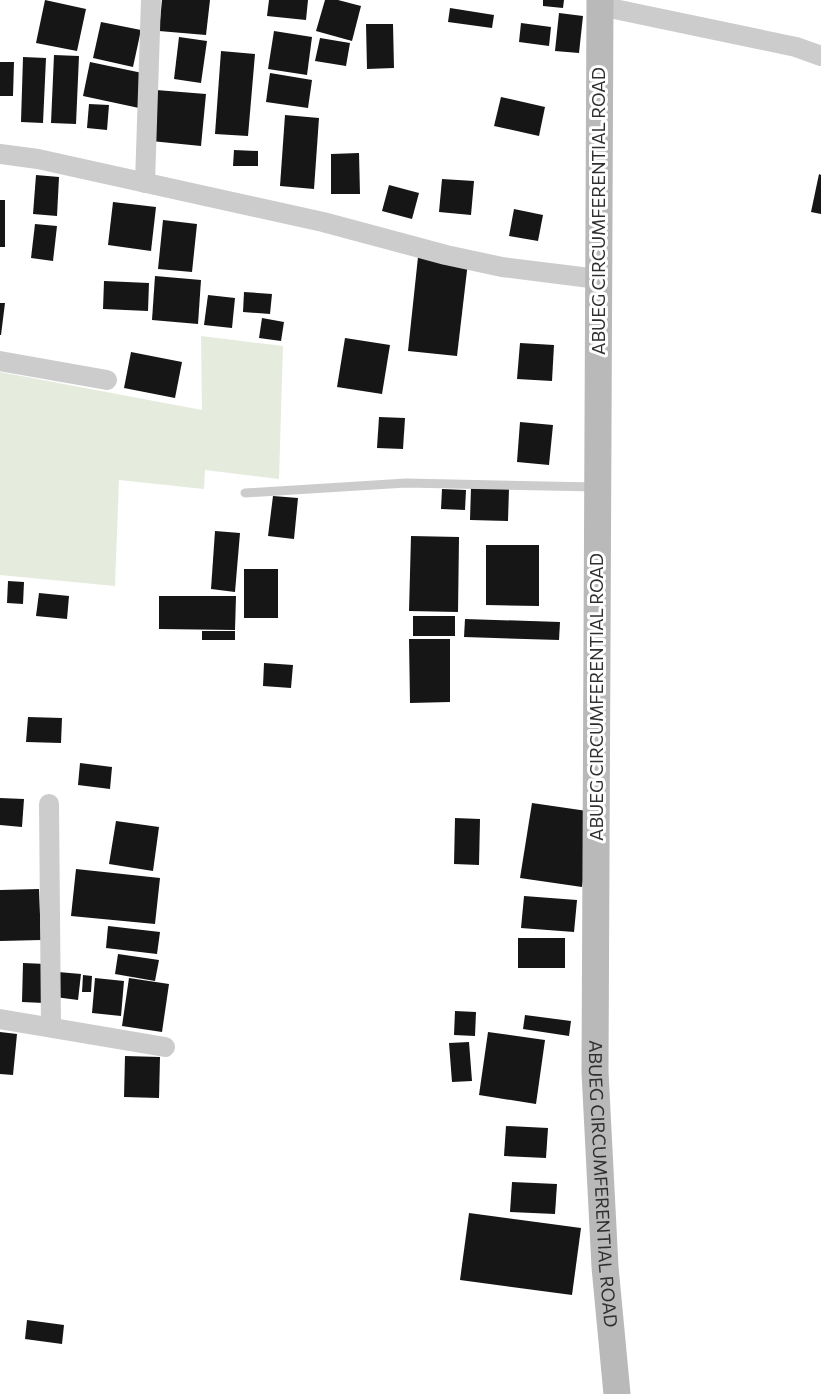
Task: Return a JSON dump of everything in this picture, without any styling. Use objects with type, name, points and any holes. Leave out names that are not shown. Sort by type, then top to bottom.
[{"type":"street","points":[[145,183],[151,0]]},
{"type":"street","points":[[600,3],[796,48],[821,56]]},
{"type":"street","name":"ABUEG CIRCUMFERENTIAL ROAD","points":[[600,3],[596,1072],[605,1267],[617,1394]]},
{"type":"street","points":[[0,154],[38,159],[323,222],[446,255],[502,267],[598,279]]},
{"type":"street","points":[[0,361],[107,380]]},
{"type":"street","points":[[49,804],[51,1027]]},
{"type":"street","points":[[0,1018],[165,1047]]},
{"type":"lane","points":[[245,494],[406,483],[598,487]]},
{"type":"shaded area","points":[[201,336],[283,346],[279,479],[205,470],[204,489],[119,480],[115,586],[0,575],[0,372],[202,410]]},
{"type":"building","points":[[45,0],[86,9],[77,51],[36,43]]},
{"type":"building","points":[[162,0],[210,0],[206,35],[159,31]]},
{"type":"building","points":[[269,0],[308,0],[306,20],[267,16]]},
{"type":"building","points":[[325,0],[338,0],[361,6],[352,41],[316,31]]},
{"type":"building","points":[[543,0],[564,0],[563,8],[543,6]]},
{"type":"building","points":[[450,8],[494,15],[492,28],[448,22]]},
{"type":"building","points":[[559,13],[583,16],[579,53],[555,51]]},
{"type":"building","points":[[101,22],[141,30],[133,67],[93,58]]},
{"type":"building","points":[[521,23],[551,27],[549,46],[519,42]]},
{"type":"building","points":[[366,24],[393,24],[394,68],[367,69]]},
{"type":"building","points":[[274,31],[312,37],[307,75],[268,69]]},
{"type":"building","points":[[179,37],[207,41],[201,83],[174,79]]},
{"type":"building","points":[[320,38],[350,43],[346,66],[315,61]]},
{"type":"building","points":[[221,51],[255,54],[248,136],[215,134]]},
{"type":"building","points":[[54,55],[79,56],[76,124],[51,123]]},
{"type":"building","points":[[23,57],[46,58],[43,123],[21,122]]},
{"type":"building","points":[[0,62],[14,62],[13,96],[0,96]]},
{"type":"building","points":[[90,62],[147,74],[139,108],[83,96]]},
{"type":"building","points":[[270,73],[312,80],[308,108],[266,102]]},
{"type":"building","points":[[156,90],[206,94],[201,146],[151,141]]},
{"type":"building","points":[[501,97],[545,107],[539,136],[494,126]]},
{"type":"building","points":[[89,104],[109,105],[107,130],[87,128]]},
{"type":"building","points":[[285,115],[319,118],[314,189],[280,186]]},
{"type":"building","points":[[234,150],[258,151],[258,166],[233,166]]},
{"type":"building","points":[[359,153],[360,194],[331,194],[331,154]]},
{"type":"building","points":[[819,174],[821,175],[821,214],[811,212]]},
{"type":"building","points":[[36,175],[59,177],[57,216],[33,214]]},
{"type":"building","points":[[442,179],[474,181],[471,215],[439,212]]},
{"type":"building","points":[[389,185],[419,193],[412,219],[382,211]]},
{"type":"building","points":[[0,200],[5,200],[5,247],[0,247]]},
{"type":"building","points":[[113,202],[156,207],[151,251],[108,245]]},
{"type":"building","points":[[514,209],[543,215],[538,241],[509,236]]},
{"type":"building","points":[[163,220],[197,224],[192,272],[158,269]]},
{"type":"building","points":[[35,224],[57,226],[53,261],[31,258]]},
{"type":"building","points":[[418,257],[468,262],[457,356],[408,351]]},
{"type":"building","points":[[155,276],[201,280],[198,324],[152,320]]},
{"type":"building","points":[[104,281],[149,283],[148,311],[103,309]]},
{"type":"building","points":[[244,292],[272,294],[270,314],[243,312]]},
{"type":"building","points":[[208,295],[235,298],[232,328],[204,325]]},
{"type":"building","points":[[0,303],[5,303],[1,335],[0,335]]},
{"type":"building","points":[[262,318],[284,322],[281,341],[259,338]]},
{"type":"building","points":[[345,338],[390,345],[382,394],[337,387]]},
{"type":"building","points":[[520,343],[554,345],[552,381],[517,379]]},
{"type":"building","points":[[131,352],[182,362],[175,398],[124,388]]},
{"type":"building","points":[[379,417],[405,418],[403,449],[377,448]]},
{"type":"building","points":[[520,422],[553,425],[549,465],[517,462]]},
{"type":"building","points":[[471,487],[509,488],[508,521],[470,520]]},
{"type":"building","points":[[442,489],[466,490],[465,510],[441,509]]},
{"type":"building","points":[[273,496],[298,498],[294,539],[268,536]]},
{"type":"building","points":[[215,531],[240,533],[235,592],[211,589]]},
{"type":"building","points":[[411,536],[459,537],[458,612],[409,611]]},
{"type":"building","points":[[486,545],[539,545],[539,606],[486,605]]},
{"type":"building","points":[[244,569],[278,569],[278,618],[244,618]]},
{"type":"building","points":[[8,581],[24,582],[23,604],[7,603]]},
{"type":"building","points":[[39,593],[69,596],[67,619],[36,616]]},
{"type":"building","points":[[159,596],[236,596],[235,630],[159,629]]},
{"type":"building","points":[[413,616],[455,616],[455,636],[413,636]]},
{"type":"building","points":[[465,619],[560,622],[559,640],[464,637]]},
{"type":"building","points":[[202,631],[235,631],[235,640],[202,640]]},
{"type":"building","points":[[409,639],[450,639],[450,702],[410,703]]},
{"type":"building","points":[[264,663],[293,665],[291,688],[263,686]]},
{"type":"building","points":[[28,717],[62,718],[61,743],[26,742]]},
{"type":"building","points":[[80,763],[112,767],[110,789],[78,785]]},
{"type":"building","points":[[0,798],[24,799],[22,827],[0,825]]},
{"type":"building","points":[[532,803],[594,812],[582,887],[520,878]]},
{"type":"building","points":[[455,818],[480,819],[479,865],[454,864]]},
{"type":"building","points":[[116,821],[159,827],[153,871],[109,864]]},
{"type":"building","points":[[76,869],[160,878],[155,924],[71,916]]},
{"type":"building","points":[[39,889],[41,940],[0,941],[0,890]]},
{"type":"building","points":[[524,896],[577,900],[574,932],[521,928]]},
{"type":"building","points":[[108,926],[160,932],[157,954],[106,948]]},
{"type":"building","points":[[518,938],[565,938],[565,968],[518,968]]},
{"type":"building","points":[[118,954],[159,960],[155,981],[115,974]]},
{"type":"building","points":[[23,963],[46,964],[44,1003],[22,1002]]},
{"type":"building","points":[[58,972],[81,974],[78,1000],[55,997]]},
{"type":"building","points":[[83,975],[92,976],[91,992],[82,992]]},
{"type":"building","points":[[95,978],[124,981],[121,1016],[92,1013]]},
{"type":"building","points":[[129,978],[169,984],[162,1032],[122,1026]]},
{"type":"building","points":[[455,1011],[476,1012],[475,1036],[454,1035]]},
{"type":"building","points":[[525,1015],[571,1021],[569,1036],[523,1029]]},
{"type":"building","points":[[0,1032],[17,1034],[13,1075],[0,1074]]},
{"type":"building","points":[[488,1032],[545,1040],[536,1104],[479,1095]]},
{"type":"building","points":[[469,1042],[472,1081],[452,1082],[449,1043]]},
{"type":"building","points":[[125,1056],[160,1057],[159,1098],[124,1097]]},
{"type":"building","points":[[506,1126],[548,1128],[546,1158],[504,1156]]},
{"type":"building","points":[[512,1182],[557,1184],[555,1214],[510,1212]]},
{"type":"building","points":[[469,1213],[581,1228],[572,1295],[460,1280]]},
{"type":"building","points":[[27,1320],[64,1325],[62,1344],[25,1339]]}]
